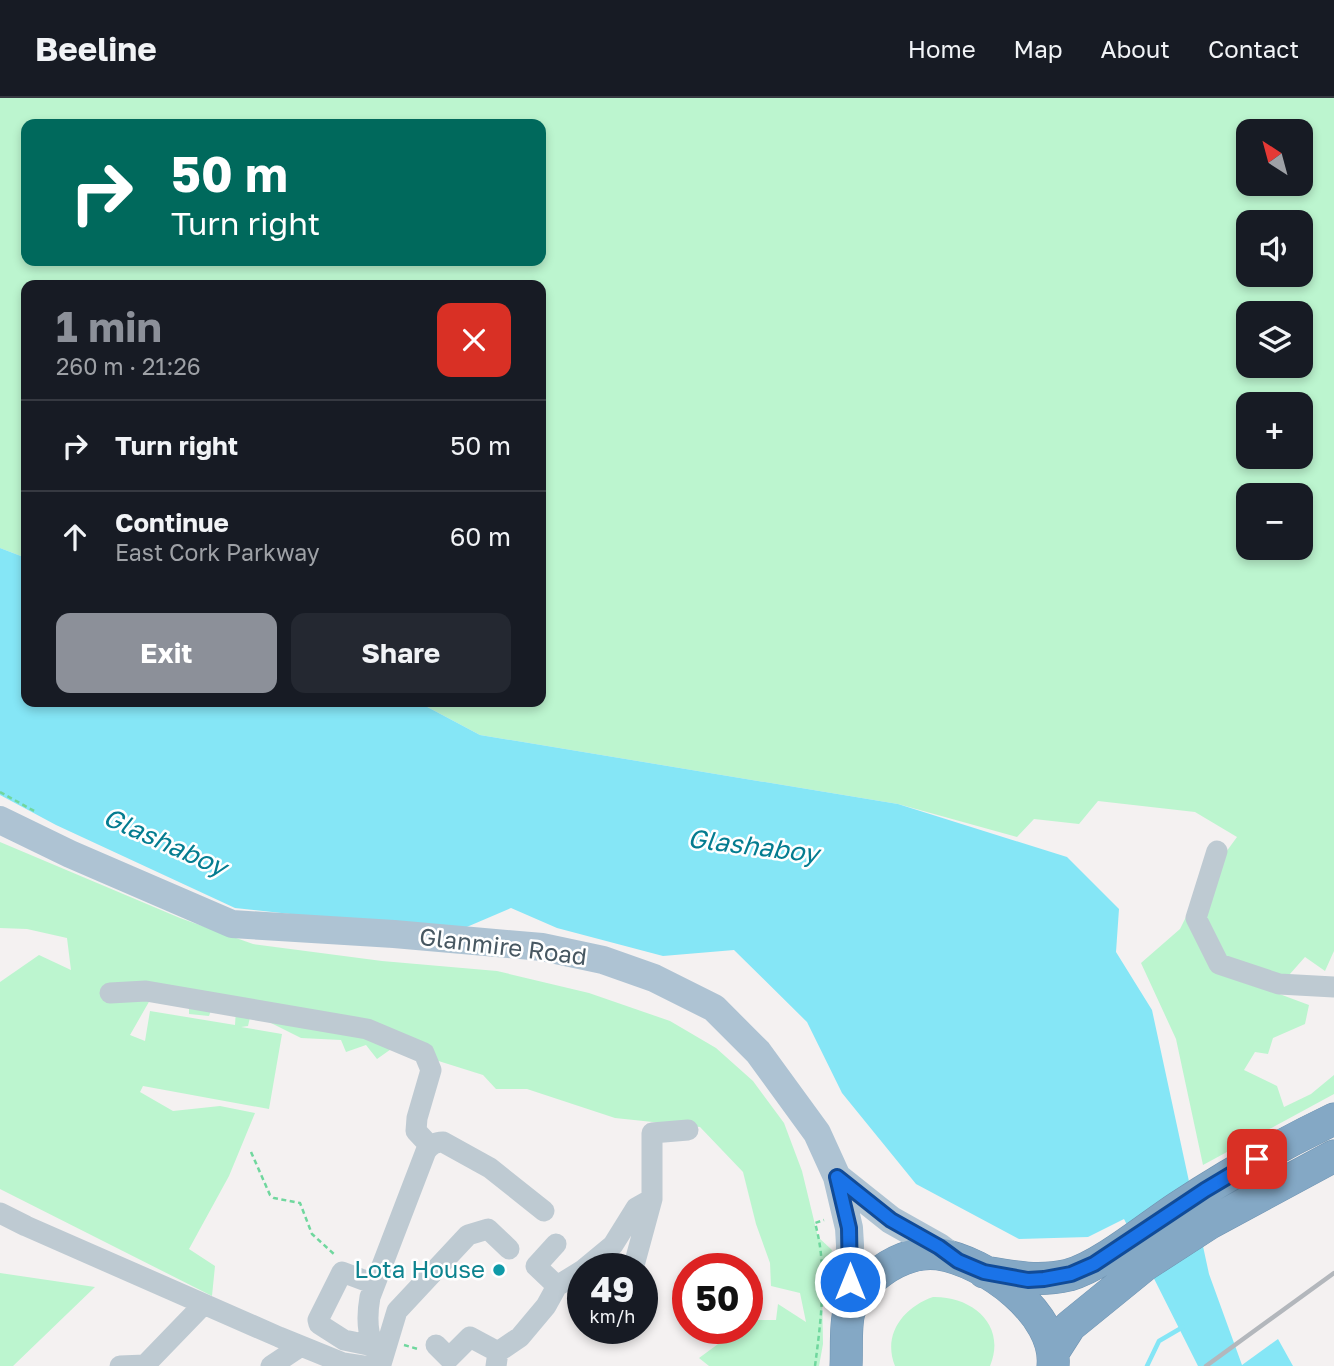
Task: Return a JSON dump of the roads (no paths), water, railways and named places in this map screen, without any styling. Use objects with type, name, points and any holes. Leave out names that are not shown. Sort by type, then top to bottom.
[{"type":"highway","points":[[1054,1359],[1070,1326],[1138,1252],[1205,1190],[1334,1119]]},
{"type":"highway","points":[[846,1366],[849,1312],[865,1286],[887,1266],[914,1255],[938,1254],[971,1267],[1028,1280],[1071,1274],[1094,1264],[1138,1252],[1210,1223],[1334,1156]]},
{"type":"highway","points":[[971,1267],[1025,1301],[1042,1324],[1054,1359]]},
{"type":"main road","name":"Glanmire Road","points":[[0,820],[70,854],[232,924],[542,947],[603,960],[654,978],[714,1008],[758,1052],[817,1133],[837,1177],[850,1245],[849,1312]]},
{"type":"main road","points":[[837,1177],[891,1220],[971,1267]]},
{"type":"lane","points":[[1217,851],[1196,918],[1219,964],[1279,984],[1334,987]]},
{"type":"lane","points":[[110,993],[146,990],[367,1029],[424,1054],[431,1070],[416,1131],[430,1146]]},
{"type":"lane","points":[[637,1253],[652,1199],[652,1133],[688,1130]]},
{"type":"lane","points":[[377,1357],[367,1322],[374,1284],[430,1146],[443,1142],[490,1168],[544,1211]]},
{"type":"lane","points":[[603,1253],[613,1245],[636,1209],[652,1199]]},
{"type":"lane","points":[[0,1213],[203,1305],[343,1363],[377,1357]]},
{"type":"lane","points":[[377,1357],[397,1311],[468,1236],[488,1229],[509,1250]]},
{"type":"lane","points":[[556,1244],[536,1266],[557,1286]]},
{"type":"lane","points":[[374,1284],[342,1272],[318,1320],[319,1324],[344,1340],[377,1357]]},
{"type":"lane","points":[[436,1345],[449,1358],[470,1337],[497,1359],[546,1306],[557,1286],[567,1279]]},
{"type":"lane","points":[[120,1366],[146,1366],[203,1305]]},
{"type":"lane","points":[[271,1366],[301,1346]]},
{"type":"water","name":"Glashaboy","points":[[0,548],[21,556],[21,707],[427,707],[480,735],[898,804],[1067,857],[1119,909],[1116,952],[1152,1010],[1209,1274],[1242,1365],[1278,1339],[1293,1366],[1198,1366],[1124,1219],[1088,1237],[1019,1239],[916,1184],[842,1093],[807,1022],[734,950],[663,956],[557,928],[511,908],[455,932],[235,908],[56,825],[0,795]]},
{"type":"waterway","points":[[1147,1366],[1159,1341],[1183,1327]]},
{"type":"railway","points":[[1206,1366],[1334,1273]]},
{"type":"place","name":"Lota House","points":[[499,1270]]}]
